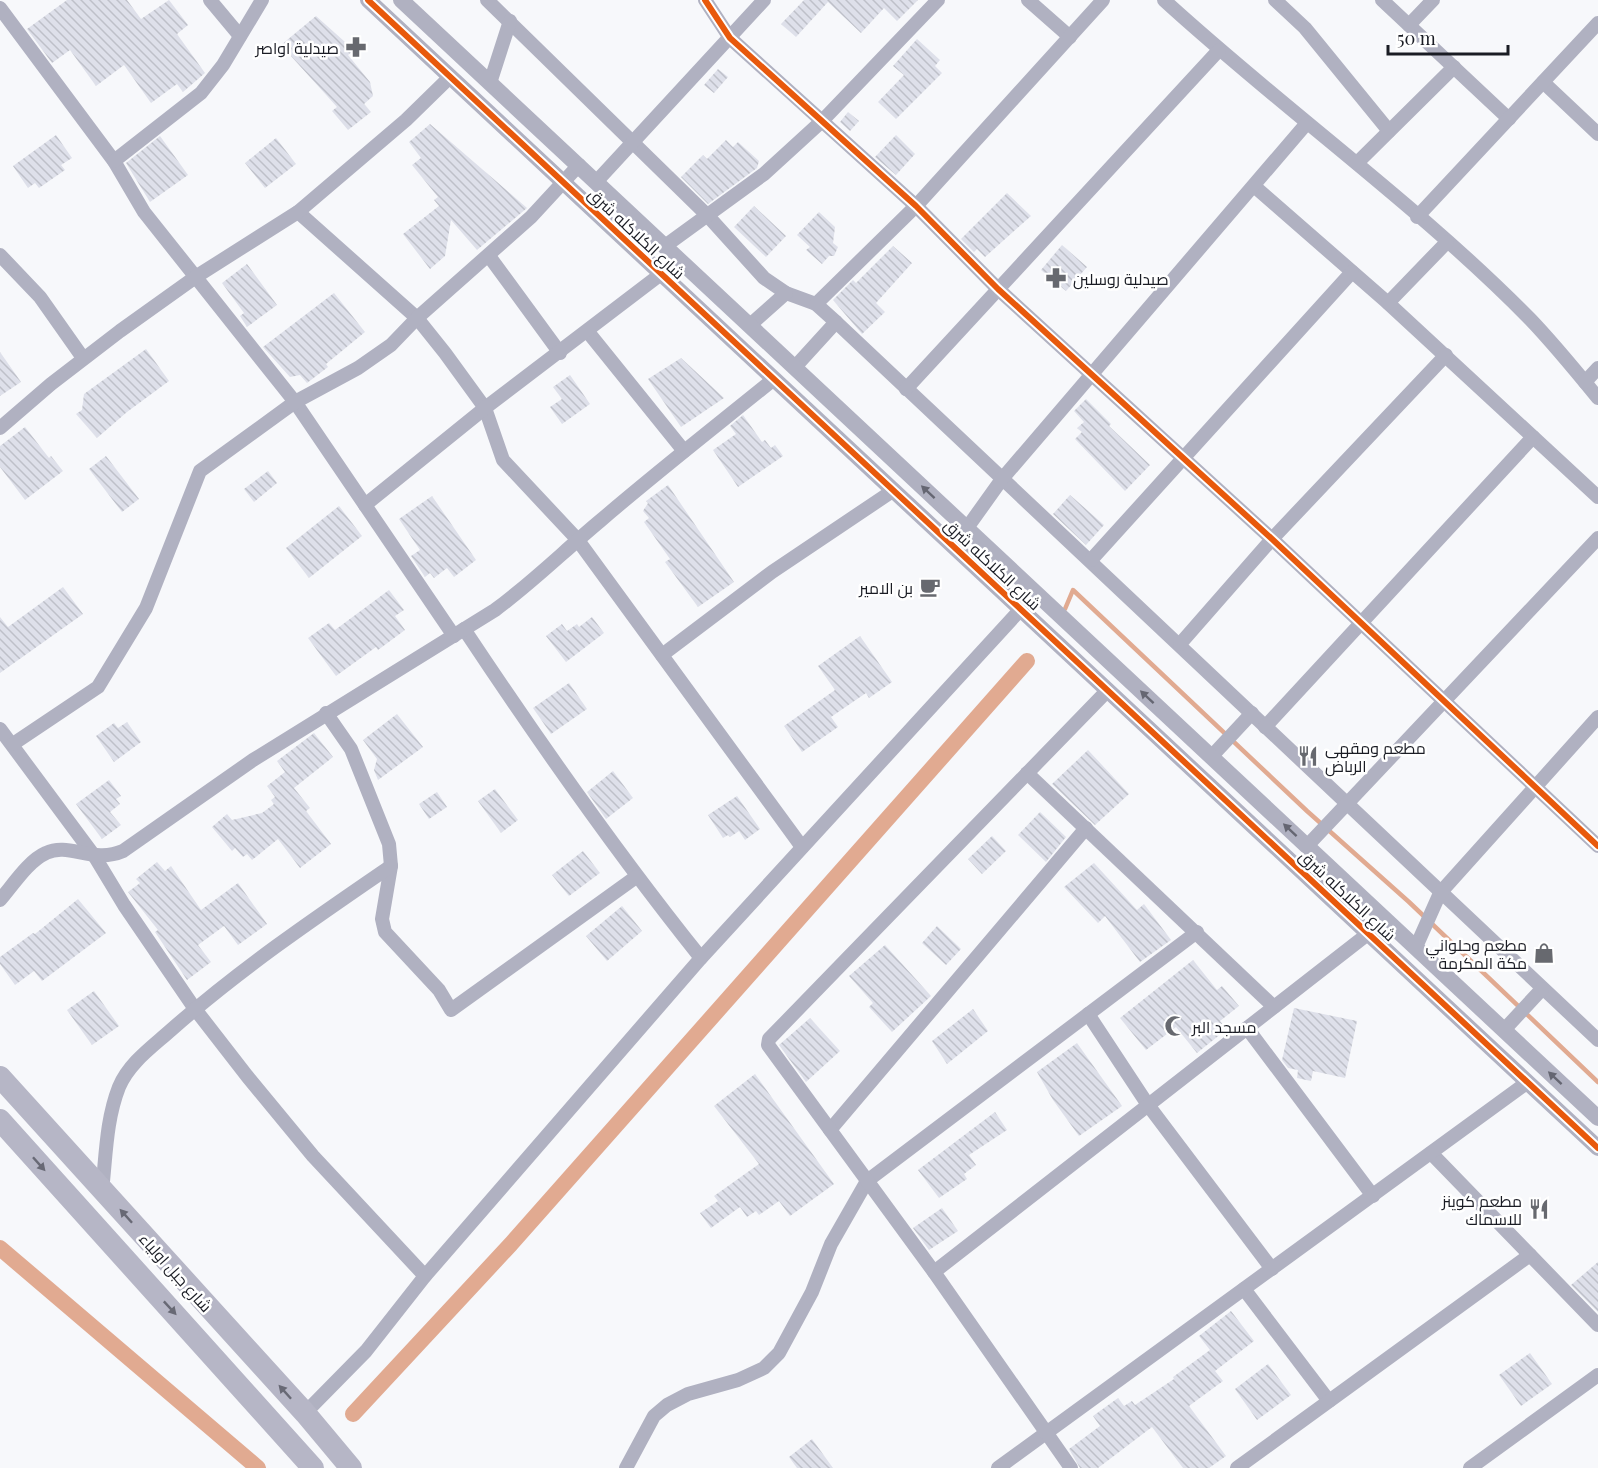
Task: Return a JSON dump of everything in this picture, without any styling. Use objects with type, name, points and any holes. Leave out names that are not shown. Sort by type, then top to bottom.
[{"type":"highway","name":"شارع جبل اولياء","points":[[0,1077],[305,1413],[351,1468]]},
{"type":"highway","name":"شارع جبل اولياء","points":[[0,1120],[313,1468]]},
{"type":"street","points":[[210,0],[240,36]]},
{"type":"street","points":[[114,161],[201,93],[223,65],[262,0]]},
{"type":"street","name":"شارع الكلاكله شرق","points":[[368,0],[1598,1148]]},
{"type":"street","name":"شارع الكلاكله شرق","points":[[401,0],[1598,1118]]},
{"type":"street","points":[[487,0],[707,215],[764,278],[786,293],[816,304],[836,322],[1598,1040]]},
{"type":"street","points":[[705,0],[730,38],[915,206],[998,289],[1092,373],[1536,784],[1598,846]]},
{"type":"street","points":[[596,182],[764,0]]},
{"type":"street","points":[[664,246],[764,174],[822,122],[938,0]]},
{"type":"street","points":[[1028,0],[1070,37]]},
{"type":"street","points":[[816,304],[915,206],[1103,0]]},
{"type":"street","points":[[1164,0],[1219,50],[1357,163],[1530,318],[1598,398]]},
{"type":"street","points":[[1275,0],[1305,28],[1389,131]]},
{"type":"street","points":[[1382,0],[1509,118]]},
{"type":"street","points":[[1409,25],[1433,0]]},
{"type":"street","points":[[0,8],[114,161],[144,212],[295,402],[366,505],[636,877],[701,957]]},
{"type":"street","points":[[490,83],[510,21]]},
{"type":"street","points":[[1418,217],[1598,23]]},
{"type":"street","points":[[906,389],[1219,50]]},
{"type":"street","points":[[1357,163],[1454,67]]},
{"type":"street","points":[[0,428],[83,358],[197,276],[298,212],[406,120],[450,77]]},
{"type":"street","points":[[1543,82],[1598,134]]},
{"type":"street","points":[[967,528],[1002,479],[1307,123]]},
{"type":"street","points":[[13,744],[98,687],[146,608],[200,471],[295,402],[358,368],[391,345],[417,318],[489,256],[579,165]]},
{"type":"street","points":[[1254,186],[1388,303],[1598,497]]},
{"type":"street","points":[[298,212],[417,318],[485,408],[503,460],[578,539],[802,847]]},
{"type":"street","points":[[1388,303],[1447,242]]},
{"type":"street","points":[[0,255],[40,297],[83,358]]},
{"type":"street","points":[[489,256],[560,352]]},
{"type":"street","points":[[1091,560],[1352,272]]},
{"type":"street","points":[[366,505],[485,408],[588,332],[661,274]]},
{"type":"street","points":[[750,325],[786,293]]},
{"type":"street","points":[[795,367],[836,322]]},
{"type":"street","points":[[588,332],[684,451]]},
{"type":"street","points":[[1180,644],[1272,540],[1446,356]]},
{"type":"street","points":[[1585,382],[1598,368]]},
{"type":"street","points":[[0,900],[37,858],[46,853],[57,850],[95,857],[109,857],[123,851],[253,760],[459,633],[533,582],[578,539],[774,379]]},
{"type":"street","points":[[1265,727],[1533,436]]},
{"type":"street","points":[[662,655],[772,572],[894,490]]},
{"type":"street","points":[[1307,846],[1598,538]]},
{"type":"street","points":[[305,1413],[366,1351],[425,1276],[701,957],[1021,609]]},
{"type":"street","points":[[1071,1468],[934,1272],[771,1053],[769,1039],[1108,690]]},
{"type":"street","points":[[326,713],[351,748],[389,844],[391,866],[382,919],[385,932],[439,990],[451,1010],[636,877]]},
{"type":"street","points":[[1211,757],[1252,713]]},
{"type":"street","points":[[1416,947],[1440,892],[1598,717]]},
{"type":"street","points":[[0,729],[95,857],[124,905],[195,1009],[313,1156],[425,1276]]},
{"type":"street","points":[[1027,773],[1274,1007]]},
{"type":"street","points":[[830,1130],[1086,828]]},
{"type":"street","points":[[102,1191],[110,1116],[120,1085],[137,1060],[195,1009],[278,944],[391,866]]},
{"type":"street","points":[[626,1468],[654,1416],[667,1405],[688,1394],[738,1380],[764,1368],[780,1353],[812,1292],[831,1244],[867,1181],[1197,932]]},
{"type":"street","points":[[934,1272],[1369,933]]},
{"type":"street","points":[[1504,1030],[1542,989]]},
{"type":"street","points":[[1088,1014],[1148,1105],[1272,1269]]},
{"type":"street","points":[[1247,1028],[1373,1196]]},
{"type":"street","points":[[998,1468],[1528,1082]]},
{"type":"street","points":[[1431,1154],[1598,1325]]},
{"type":"street","points":[[1237,1468],[1530,1255]]},
{"type":"street","points":[[1244,1289],[1329,1401]]},
{"type":"street","points":[[1470,1468],[1598,1375]]},
{"type":"building","points":[[67,0],[127,0],[141,19],[169,0],[188,25],[177,34],[205,73],[183,92],[177,84],[151,103],[124,65],[96,86],[70,50],[52,63],[27,29]]},
{"type":"building","points":[[804,0],[918,0],[897,21],[884,8],[861,33],[828,2],[796,37],[781,24]]},
{"type":"building","points":[[316,16],[354,50],[348,55],[370,82],[373,96],[364,104],[371,112],[348,130],[332,111],[337,107],[281,45]]},
{"type":"building","points":[[917,39],[940,60],[935,66],[942,73],[896,119],[878,102],[904,75],[893,66]]},
{"type":"building","points":[[718,69],[728,77],[714,93],[704,85]]},
{"type":"building","points":[[848,112],[859,121],[850,131],[840,122]]},
{"type":"building","points":[[430,124],[527,208],[477,250],[451,220],[445,256],[430,269],[403,234],[439,206],[434,200],[438,197],[412,165],[421,158],[409,142]]},
{"type":"building","points":[[56,135],[72,158],[61,165],[65,170],[39,188],[35,183],[28,188],[13,166]]},
{"type":"building","points":[[896,135],[915,154],[896,175],[875,157]]},
{"type":"building","points":[[160,136],[188,175],[150,202],[126,163]]},
{"type":"building","points":[[276,138],[296,164],[265,188],[245,163]]},
{"type":"building","points":[[726,140],[733,147],[738,142],[759,161],[757,168],[708,204],[681,177],[703,155],[707,159]]},
{"type":"building","points":[[1007,193],[1031,216],[985,257],[977,249],[974,252],[961,239]]},
{"type":"building","points":[[754,206],[786,236],[766,257],[734,227]]},
{"type":"building","points":[[819,212],[835,227],[833,243],[838,247],[834,256],[829,256],[822,264],[806,250],[810,247],[797,235]]},
{"type":"building","points":[[1062,245],[1087,267],[1066,291],[1041,270]]},
{"type":"building","points":[[893,246],[912,263],[876,303],[885,312],[862,334],[833,300],[853,280],[856,283]]},
{"type":"building","points":[[247,264],[277,305],[247,327],[240,316],[244,313],[222,283]]},
{"type":"building","points":[[334,293],[365,332],[326,364],[328,367],[307,383],[300,375],[290,377],[263,347]]},
{"type":"building","points":[[146,349],[169,381],[97,438],[76,414],[82,410],[84,394]]},
{"type":"building","points":[[0,352],[21,382],[0,396]]},
{"type":"building","points":[[681,358],[724,398],[681,427],[648,379]]},
{"type":"building","points":[[570,375],[590,404],[562,424],[550,407],[562,399],[553,387]]},
{"type":"building","points":[[1086,399],[1111,424],[1109,426],[1150,465],[1125,491],[1075,439],[1082,432],[1077,428],[1084,422],[1074,411]]},
{"type":"building","points":[[743,415],[762,442],[765,440],[771,448],[775,445],[783,456],[738,487],[713,450],[736,434],[730,426]]},
{"type":"building","points":[[25,427],[49,458],[51,456],[63,471],[25,500],[0,467],[0,446]]},
{"type":"building","points":[[106,456],[139,499],[122,512],[89,469]]},
{"type":"building","points":[[268,471],[277,483],[254,502],[244,489]]},
{"type":"building","points":[[668,485],[734,582],[698,607],[665,562],[670,559],[644,522],[649,518],[643,511],[648,503],[646,501]]},
{"type":"building","points":[[1070,495],[1104,525],[1086,545],[1053,514]]},
{"type":"building","points":[[432,496],[476,560],[454,577],[447,568],[434,578],[430,573],[425,577],[411,556],[420,550],[399,519]]},
{"type":"building","points":[[339,506],[362,536],[309,578],[286,548]]},
{"type":"building","points":[[63,587],[83,614],[0,673],[0,617],[8,627]]},
{"type":"building","points":[[389,590],[404,610],[395,616],[405,630],[378,650],[376,647],[336,676],[308,638],[329,623],[335,630]]},
{"type":"building","points":[[592,617],[604,633],[566,662],[546,636],[562,624],[567,631],[577,624],[579,627]]},
{"type":"building","points":[[860,636],[892,682],[869,698],[866,693],[831,717],[838,727],[802,752],[784,726],[835,690],[818,666]]},
{"type":"building","points":[[569,683],[587,709],[551,734],[533,708]]},
{"type":"building","points":[[397,714],[423,747],[378,780],[374,770],[377,759],[363,740]]},
{"type":"building","points":[[127,722],[141,742],[114,762],[96,736],[114,723],[118,728]]},
{"type":"building","points":[[314,733],[333,757],[294,788],[310,808],[306,811],[331,844],[300,868],[278,839],[252,860],[247,854],[243,857],[235,848],[232,851],[212,827],[227,814],[232,820],[262,813],[274,804],[271,800],[275,797],[267,786],[285,772],[277,761]]},
{"type":"building","points":[[1088,750],[1129,794],[1095,825],[1052,784]]},
{"type":"building","points":[[613,771],[633,798],[606,819],[587,792]]},
{"type":"building","points":[[109,780],[121,796],[116,799],[120,804],[110,812],[121,825],[102,839],[76,804]]},
{"type":"building","points":[[495,789],[518,820],[501,833],[478,801]]},
{"type":"building","points":[[437,792],[447,807],[429,819],[419,804]]},
{"type":"building","points":[[737,796],[760,829],[745,840],[739,831],[730,837],[728,835],[723,838],[708,815]]},
{"type":"building","points":[[1040,812],[1066,837],[1046,862],[1018,835]]},
{"type":"building","points":[[992,836],[1006,851],[982,874],[968,859]]},
{"type":"building","points":[[583,851],[600,873],[569,896],[552,875]]},
{"type":"building","points":[[157,862],[165,871],[171,866],[201,910],[238,883],[267,924],[238,945],[224,926],[198,945],[211,962],[187,980],[155,932],[158,930],[128,892],[140,883],[136,879]]},
{"type":"building","points":[[1094,863],[1137,910],[1144,904],[1171,940],[1140,962],[1105,916],[1098,923],[1064,887]]},
{"type":"building","points":[[78,899],[106,933],[42,981],[34,971],[15,985],[0,964],[0,957],[33,933],[35,934]]},
{"type":"building","points":[[622,906],[642,931],[607,961],[586,936]]},
{"type":"building","points":[[937,926],[961,949],[946,965],[922,943]]},
{"type":"building","points":[[885,945],[931,996],[892,1032],[869,1007],[873,1003],[849,976]]},
{"type":"building","points":[[1193,960],[1217,990],[1222,986],[1239,1006],[1220,1021],[1227,1029],[1197,1053],[1176,1027],[1146,1050],[1120,1018]]},
{"type":"building","points":[[94,991],[119,1026],[92,1045],[67,1010]]},
{"type":"building","points":[[1294,1008],[1357,1021],[1345,1078],[1313,1071],[1311,1081],[1297,1078],[1298,1070],[1288,1068],[1282,1060]]},
{"type":"building","points":[[973,1009],[988,1031],[947,1064],[932,1041]]},
{"type":"building","points":[[810,1018],[840,1051],[806,1082],[779,1045]]},
{"type":"building","points":[[1077,1043],[1122,1106],[1079,1136],[1053,1100],[1037,1072]]},
{"type":"building","points":[[755,1074],[834,1184],[790,1216],[779,1201],[759,1215],[756,1211],[747,1217],[740,1207],[711,1228],[700,1213],[718,1201],[714,1196],[759,1164],[714,1106]]},
{"type":"building","points":[[995,1112],[1007,1130],[969,1155],[976,1165],[964,1174],[967,1179],[939,1198],[918,1170]]},
{"type":"building","points":[[942,1208],[958,1231],[929,1250],[913,1228]]},
{"type":"building","points":[[1598,1262],[1598,1312],[1571,1285]]},
{"type":"building","points":[[1231,1311],[1254,1341],[1215,1371],[1223,1381],[1189,1406],[1226,1456],[1209,1468],[1183,1468],[1152,1427],[1098,1468],[1080,1468],[1069,1449],[1100,1426],[1093,1416],[1118,1398],[1124,1406],[1132,1401],[1135,1405],[1174,1379],[1173,1377],[1210,1350],[1199,1336]]},
{"type":"building","points":[[1530,1353],[1552,1384],[1521,1406],[1499,1375]]},
{"type":"building","points":[[1268,1364],[1291,1395],[1257,1420],[1235,1389]]},
{"type":"building","points":[[812,1439],[833,1468],[797,1468],[789,1457]]},
{"type":"waterway","points":[[1065,609],[1073,590],[1307,811],[1409,902],[1598,1082]]},
{"type":"waterway","points":[[353,1414],[511,1244],[1027,661]]},
{"type":"waterway","points":[[0,1248],[258,1468]]},
{"type":"cycle path","points":[[368,0],[1598,1148]]},
{"type":"cycle path","points":[[705,0],[730,38],[916,206],[998,289],[1272,539],[1598,846]]},
{"type":"place","name":"صيدلية اواصر","points":[[356,47]]},
{"type":"place","name":"صيدلية روسلين","points":[[1056,278]]},
{"type":"place","name":"بن الامير","points":[[930,587]]},
{"type":"place","name":"مطعم ومقهى الرباض","points":[[1308,756]]},
{"type":"place","name":"مطعم وحلواني مكة المكرمة","points":[[1544,953]]},
{"type":"place","name":"مسجد البر","points":[[1175,1026]]},
{"type":"place","name":"مطعم كوينز للاسماك","points":[[1539,1209]]}]
